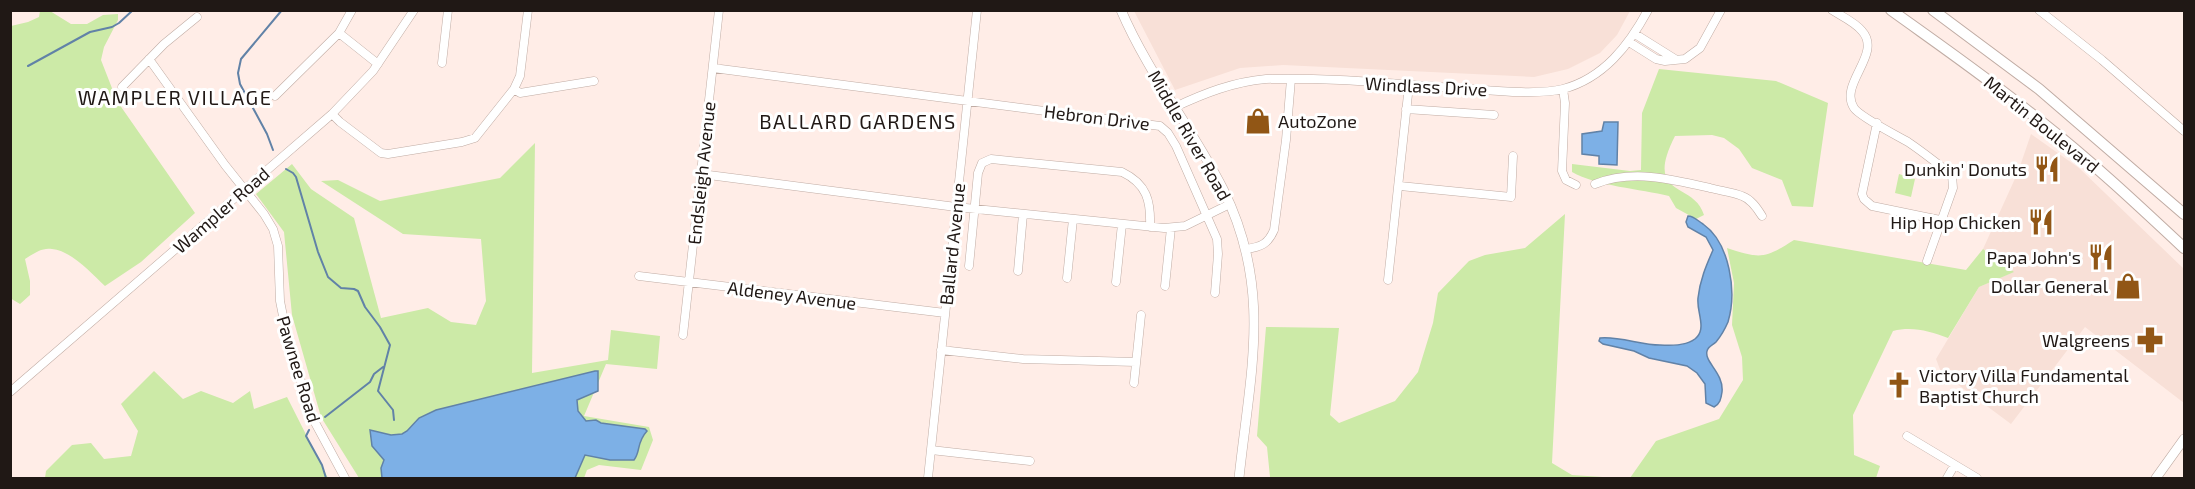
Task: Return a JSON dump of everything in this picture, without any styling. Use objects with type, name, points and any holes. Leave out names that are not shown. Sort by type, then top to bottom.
[{"type":"main road","name":"Martin Boulevard","points":[[1891,10],[2038,118],[2086,158],[2184,248]]},
{"type":"main road","name":"Martin Boulevard","points":[[1934,10],[2039,89],[2184,214]]},
{"type":"street","points":[[275,96],[339,33],[352,10]]},
{"type":"street","name":"Wampler Road","points":[[10,392],[332,114],[378,64],[414,10]]},
{"type":"street","points":[[442,63],[448,10]]},
{"type":"street","points":[[332,114],[376,150],[388,154],[470,141],[475,138],[514,89],[520,76],[528,10]]},
{"type":"street","name":"Endsleigh Avenue","points":[[683,335],[719,10]]},
{"type":"street","name":"Ballard Avenue","points":[[928,478],[976,10]]},
{"type":"street","name":"Middle River Road","points":[[1121,10],[1142,52],[1213,171],[1230,204],[1246,249],[1253,286],[1255,326],[1239,478]]},
{"type":"street","name":"Windlass Drive","points":[[1175,107],[1231,84],[1262,79],[1502,91],[1563,89],[1591,76],[1623,51],[1648,10]]},
{"type":"street","points":[[1629,42],[1656,59],[1665,61],[1685,58],[1697,52],[1705,42],[1721,10]]},
{"type":"street","points":[[1832,10],[1859,27],[1867,37],[1868,47],[1852,89],[1851,102],[1856,111],[1862,117],[1877,123],[1911,144],[1952,175],[1953,188],[1927,261]]},
{"type":"street","points":[[2039,10],[2102,60],[2184,131]]},
{"type":"street","points":[[122,87],[164,44],[197,17]]},
{"type":"street","points":[[339,33],[378,64]]},
{"type":"street","points":[[1635,34],[1675,59]]},
{"type":"street","name":"Pawnee Road","points":[[149,59],[273,229],[278,246],[280,301],[287,336],[312,417],[345,478]]},
{"type":"street","points":[[713,68],[967,102]]},
{"type":"street","points":[[1246,249],[1263,246],[1274,230],[1286,140],[1291,79]]},
{"type":"street","points":[[514,89],[520,93],[594,81]]},
{"type":"street","points":[[1388,280],[1400,186],[1409,85]]},
{"type":"street","points":[[1563,89],[1562,171],[1566,180],[1576,185]]},
{"type":"street","name":"Hebron Drive","points":[[967,102],[1145,122],[1160,126],[1166,130],[1172,140],[1208,216]]},
{"type":"street","points":[[1406,109],[1494,115]]},
{"type":"street","points":[[1877,123],[1862,194],[1864,199],[1872,206],[1940,220]]},
{"type":"street","points":[[1400,186],[1510,197],[1513,156]]},
{"type":"street","points":[[969,266],[976,179],[982,163],[991,159],[1114,171],[1133,177],[1142,187],[1149,202],[1150,227]]},
{"type":"street","points":[[701,174],[956,207],[1150,227],[1185,226],[1230,204]]},
{"type":"street","points":[[1594,184],[1611,177],[1630,176],[1674,181],[1744,196],[1754,204],[1762,216]]},
{"type":"street","points":[[1018,271],[1023,214]]},
{"type":"street","points":[[1208,216],[1218,245],[1215,293]]},
{"type":"street","points":[[1067,278],[1073,219]]},
{"type":"street","points":[[1116,282],[1122,224]]},
{"type":"street","points":[[1165,286],[1171,228]]},
{"type":"street","name":"Aldeney Avenue","points":[[639,276],[945,314]]},
{"type":"street","points":[[1134,383],[1141,315]]},
{"type":"street","points":[[941,350],[1023,360],[1136,362]]},
{"type":"street","points":[[1907,436],[1977,478]]},
{"type":"street","points":[[2156,478],[2184,439]]},
{"type":"street","points":[[931,450],[1030,460]]},
{"type":"street","points":[[1947,478],[1954,466]]},
{"type":"shaded area","points":[[1134,11],[1630,11],[1617,35],[1600,53],[1568,69],[1534,77],[1283,65],[1240,68],[1175,90]]},
{"type":"shaded area","points":[[2031,134],[2079,168],[2184,269],[2184,403],[2085,327],[2011,424],[1941,372],[1936,359],[1979,287],[2013,272],[1983,249],[2018,172]]},
{"type":"green space","points":[[40,11],[50,11],[71,24],[87,24],[103,15],[118,14],[118,20],[104,47],[101,60],[117,101],[195,213],[141,262],[105,286],[81,263],[67,254],[48,249],[38,251],[25,259],[30,281],[30,295],[20,304],[10,298],[11,26],[39,17]]},
{"type":"green space","points":[[1659,69],[1776,81],[1828,103],[1813,207],[1792,206],[1782,180],[1752,168],[1739,149],[1724,138],[1712,135],[1675,136],[1667,156],[1665,170],[1667,180],[1699,204],[1704,215],[1696,219],[1676,208],[1669,196],[1593,181],[1572,172],[1572,164],[1630,171],[1641,170],[1642,113]]},
{"type":"green space","points":[[535,143],[532,373],[608,360],[611,330],[660,336],[657,369],[606,364],[584,416],[649,427],[653,440],[641,470],[599,465],[587,470],[584,478],[359,478],[321,417],[292,315],[284,232],[256,194],[292,164],[311,189],[354,218],[381,318],[428,308],[451,322],[476,325],[486,301],[481,239],[403,234],[321,181],[338,180],[380,201],[500,178]]},
{"type":"green space","points":[[1899,174],[1915,179],[1911,197],[1895,193]]},
{"type":"green space","points":[[1565,214],[1552,463],[1572,475],[1618,478],[1270,477],[1267,447],[1257,436],[1266,327],[1339,328],[1330,415],[1339,423],[1395,401],[1418,372],[1433,323],[1438,293],[1469,261],[1485,255],[1525,248]]},
{"type":"green space","points":[[1794,240],[1966,270],[1983,249],[2014,272],[1979,287],[1948,338],[1921,330],[1893,331],[1853,415],[1854,455],[1880,466],[1876,478],[1630,478],[1656,441],[1719,419],[1743,380],[1742,357],[1732,325],[1734,283],[1727,248],[1762,255],[1776,251]]},
{"type":"green space","points":[[154,371],[183,399],[201,391],[233,403],[250,391],[254,409],[287,397],[328,478],[45,478],[46,471],[72,445],[91,443],[104,459],[131,456],[138,431],[121,404]]},
{"type":"water","points":[[1604,122],[1618,122],[1617,165],[1599,164],[1599,156],[1582,154],[1582,134],[1602,131]]},
{"type":"water","points":[[1688,216],[1703,224],[1720,243],[1731,283],[1731,310],[1728,322],[1720,337],[1707,351],[1708,359],[1722,385],[1721,399],[1714,407],[1706,403],[1705,384],[1697,373],[1687,366],[1649,358],[1599,341],[1600,338],[1607,338],[1653,345],[1672,345],[1686,343],[1697,338],[1701,326],[1699,291],[1713,250],[1706,237],[1688,227],[1686,222]]},
{"type":"water","points":[[598,371],[598,391],[577,400],[578,411],[586,421],[596,420],[601,423],[645,429],[647,431],[641,439],[634,460],[610,460],[585,455],[575,478],[382,478],[381,468],[384,460],[372,446],[370,430],[391,435],[402,434],[419,418],[436,410]]},
{"type":"waterway","points":[[28,66],[90,32],[112,27],[133,10]]},
{"type":"waterway","points":[[273,150],[240,84],[238,73],[241,59],[282,10]]},
{"type":"waterway","points":[[286,169],[296,177],[318,252],[328,277],[341,288],[358,291],[365,307],[390,345],[378,391],[393,410],[394,420]]},
{"type":"waterway","points":[[325,417],[370,382],[374,374],[383,367]]},
{"type":"waterway","points":[[309,430],[306,436],[322,465],[326,478]]},
{"type":"place","name":"AutoZone","points":[[1258,121]]},
{"type":"place","name":"Dunkin' Donuts","points":[[2047,169]]},
{"type":"place","name":"Hip Hop Chicken","points":[[2041,222]]},
{"type":"place","name":"Papa John's","points":[[2101,257]]},
{"type":"place","name":"Dollar General","points":[[2128,286]]},
{"type":"place","name":"Walgreens","points":[[2150,340]]},
{"type":"place","name":"Victory Villa Fundamental Baptist Church","points":[[1899,385]]},
{"type":"district","name":"WAMPLER VILLAGE","points":[[175,97]]},
{"type":"district","name":"BALLARD GARDENS","points":[[858,121]]}]
